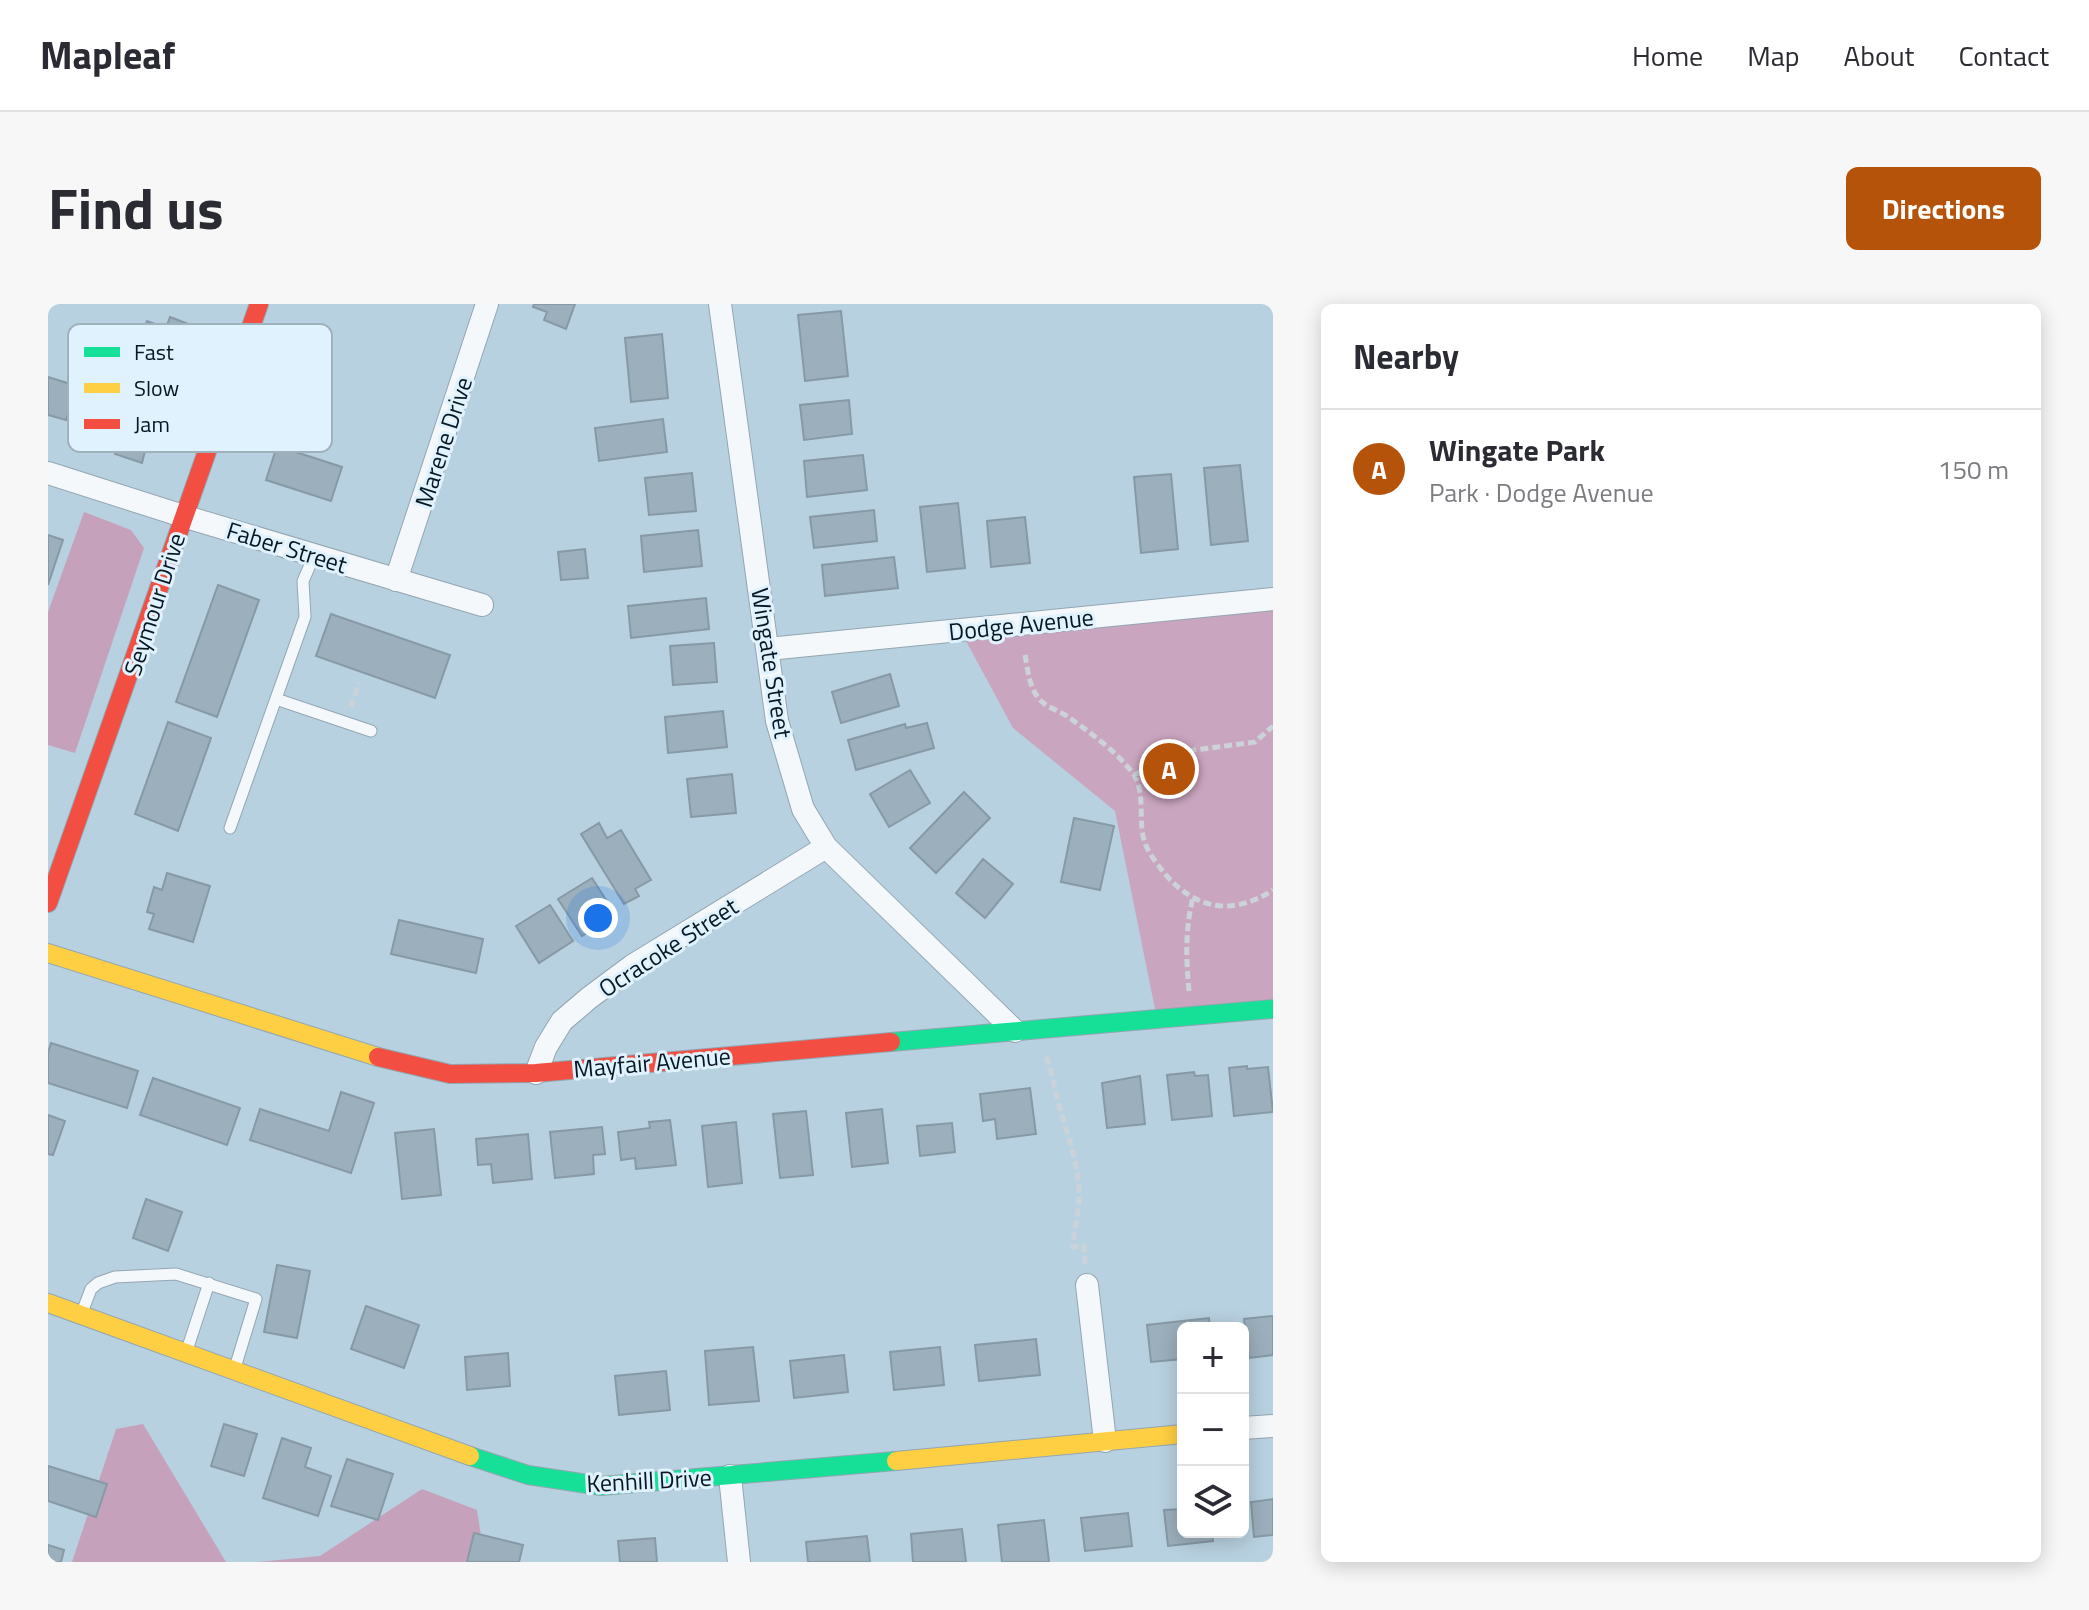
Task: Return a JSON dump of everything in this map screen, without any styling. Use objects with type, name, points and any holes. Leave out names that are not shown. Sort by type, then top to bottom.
[{"type":"street","name":"Seymour Drive","points":[[252,324],[259,304]]},
{"type":"street","name":"Marene Drive","points":[[396,580],[487,304]]},
{"type":"street","name":"Wingate Street","points":[[720,304],[777,721],[803,809],[826,847],[1015,1031]]},
{"type":"street","name":"Seymour Drive","points":[[48,903],[134,666],[206,452]]},
{"type":"street","name":"Faber Street","points":[[48,473],[482,605]]},
{"type":"street","name":"Dodge Avenue","points":[[768,649],[1273,599]]},
{"type":"street","name":"Ocracoke Street","points":[[536,1073],[546,1047],[562,1021],[589,998],[632,966],[826,847]]},
{"type":"street","name":"Mayfair Avenue","points":[[48,953],[351,1050],[436,1071],[475,1075],[536,1073],[1273,1009]]},
{"type":"street","points":[[1087,1285],[1105,1441]]},
{"type":"street","name":"Kenhill Drive","points":[[48,1303],[420,1440],[528,1475],[564,1482],[601,1486],[1177,1435]]},
{"type":"street","points":[[1249,1428],[1273,1426]]},
{"type":"street","points":[[730,1476],[739,1562]]},
{"type":"lane","points":[[230,828],[305,617],[303,581],[314,556]]},
{"type":"lane","points":[[276,699],[371,731]]},
{"type":"lane","points":[[81,1315],[91,1289],[115,1277],[176,1274],[256,1299],[234,1371]]},
{"type":"lane","points":[[186,1353],[209,1283]]},
{"type":"path","points":[[1025,655],[1029,678],[1040,700],[1065,714],[1134,775],[1141,804],[1144,842],[1176,887],[1204,904],[1229,907],[1262,897],[1273,890]]},
{"type":"path","points":[[1134,775],[1180,752],[1255,742],[1273,726]]},
{"type":"path","points":[[1190,999],[1185,951],[1193,897]]},
{"type":"path","points":[[1041,1029],[1044,1053],[1054,1078],[1076,1161],[1079,1216],[1073,1247],[1084,1246],[1087,1285]]},
{"type":"shaded area","points":[[84,512],[131,530],[144,548],[75,753],[48,745],[48,612]]},
{"type":"shaded area","points":[[1273,599],[1273,1009],[1157,1019],[1115,811],[1013,728],[960,630]]},
{"type":"shaded area","points":[[143,1424],[226,1562],[72,1562],[116,1429]]},
{"type":"shaded area","points":[[422,1489],[477,1510],[485,1562],[258,1562],[320,1556]]},
{"type":"building","points":[[534,304],[575,304],[566,329],[544,320],[547,312],[533,307]]},
{"type":"building","points":[[841,311],[848,376],[805,381],[798,315]]},
{"type":"building","points":[[170,317],[188,324],[167,324]]},
{"type":"building","points":[[662,334],[668,398],[631,402],[625,338]]},
{"type":"building","points":[[48,377],[68,383],[68,414],[66,420],[48,415]]},
{"type":"building","points":[[849,400],[852,434],[804,440],[800,405]]},
{"type":"building","points":[[663,419],[667,452],[599,461],[595,428]]},
{"type":"building","points":[[116,452],[145,452],[142,463]]},
{"type":"building","points":[[275,452],[296,452],[342,467],[331,501],[266,480]]},
{"type":"building","points":[[863,455],[867,490],[807,497],[804,461]]},
{"type":"building","points":[[1240,465],[1248,541],[1211,545],[1204,468]]},
{"type":"building","points":[[692,473],[696,511],[649,515],[645,478]]},
{"type":"building","points":[[1171,474],[1178,549],[1141,553],[1134,477]]},
{"type":"building","points":[[958,503],[965,568],[927,572],[920,507]]},
{"type":"building","points":[[874,510],[877,541],[814,548],[810,517]]},
{"type":"building","points":[[1025,517],[1030,563],[991,567],[987,521]]},
{"type":"building","points":[[698,530],[702,566],[644,572],[641,536]]},
{"type":"building","points":[[48,535],[63,540],[48,585]]},
{"type":"building","points":[[585,549],[588,578],[561,580],[558,552]]},
{"type":"building","points":[[894,557],[898,588],[825,596],[822,565]]},
{"type":"building","points":[[218,585],[259,600],[217,717],[176,702]]},
{"type":"building","points":[[706,598],[709,629],[631,638],[628,606]]},
{"type":"building","points":[[331,614],[450,655],[435,698],[316,656]]},
{"type":"building","points":[[714,643],[717,682],[673,685],[670,646]]},
{"type":"building","points":[[890,674],[899,706],[841,723],[832,692]]},
{"type":"building","points":[[723,711],[727,747],[668,753],[665,717]]},
{"type":"building","points":[[168,722],[211,738],[178,831],[135,814]]},
{"type":"building","points":[[927,723],[934,748],[856,770],[848,740],[905,724],[906,728]]},
{"type":"building","points":[[910,770],[930,803],[889,827],[870,794]]},
{"type":"building","points":[[732,774],[736,813],[691,817],[687,779]]},
{"type":"building","points":[[964,792],[990,818],[936,873],[910,848]]},
{"type":"building","points":[[1074,818],[1114,826],[1100,890],[1061,882]]},
{"type":"building","points":[[599,823],[607,838],[621,830],[651,880],[635,889],[639,896],[624,904],[581,834]]},
{"type":"building","points":[[983,859],[1013,884],[985,918],[956,893]]},
{"type":"building","points":[[167,873],[210,886],[193,942],[149,929],[154,914],[147,912],[154,887],[162,890]]},
{"type":"building","points":[[592,878],[615,914],[582,936],[558,899]]},
{"type":"building","points":[[550,905],[573,941],[539,963],[516,926]]},
{"type":"building","points":[[399,920],[483,939],[476,973],[391,954]]},
{"type":"building","points":[[51,1043],[138,1071],[127,1108],[48,1083]]},
{"type":"building","points":[[1247,1066],[1247,1069],[1268,1067],[1273,1112],[1234,1116],[1229,1068]]},
{"type":"building","points":[[1194,1072],[1195,1076],[1208,1075],[1212,1116],[1172,1120],[1167,1075]]},
{"type":"building","points":[[1140,1076],[1145,1124],[1107,1128],[1102,1083]]},
{"type":"building","points":[[153,1078],[240,1108],[227,1145],[140,1115]]},
{"type":"building","points":[[1030,1088],[1036,1134],[997,1139],[995,1119],[983,1121],[980,1094]]},
{"type":"building","points":[[341,1092],[374,1103],[351,1173],[250,1140],[260,1109],[329,1131]]},
{"type":"building","points":[[882,1109],[888,1163],[852,1167],[846,1113]]},
{"type":"building","points":[[806,1111],[813,1175],[780,1178],[773,1114]]},
{"type":"building","points":[[48,1115],[65,1121],[53,1155],[48,1154]]},
{"type":"building","points":[[670,1120],[676,1165],[636,1169],[635,1158],[621,1160],[618,1132],[650,1128],[649,1122]]},
{"type":"building","points":[[736,1122],[742,1183],[708,1187],[702,1126]]},
{"type":"building","points":[[952,1123],[955,1152],[920,1156],[917,1126]]},
{"type":"building","points":[[602,1127],[605,1154],[593,1155],[594,1174],[555,1178],[550,1132]]},
{"type":"building","points":[[434,1129],[441,1195],[402,1199],[395,1133]]},
{"type":"building","points":[[528,1134],[532,1179],[493,1183],[491,1164],[478,1165],[476,1139]]},
{"type":"building","points":[[146,1199],[182,1212],[168,1251],[133,1238]]},
{"type":"building","points":[[277,1265],[310,1271],[297,1338],[264,1332]]},
{"type":"building","points":[[366,1306],[419,1325],[404,1368],[351,1349]]},
{"type":"building","points":[[1273,1316],[1273,1355],[1249,1358],[1249,1322],[1244,1319]]},
{"type":"building","points":[[1209,1318],[1209,1322],[1177,1322],[1177,1360],[1151,1362],[1147,1325]]},
{"type":"building","points":[[1036,1339],[1040,1375],[979,1381],[975,1345]]},
{"type":"building","points":[[753,1347],[759,1401],[709,1405],[705,1351]]},
{"type":"building","points":[[940,1347],[944,1385],[894,1390],[890,1352]]},
{"type":"building","points":[[508,1353],[510,1386],[467,1390],[465,1357]]},
{"type":"building","points":[[844,1355],[848,1392],[794,1398],[790,1361]]},
{"type":"building","points":[[666,1371],[670,1410],[619,1415],[615,1376]]},
{"type":"building","points":[[224,1424],[257,1434],[244,1476],[211,1466]]},
{"type":"building","points":[[282,1438],[311,1448],[305,1467],[331,1476],[318,1516],[263,1498]]},
{"type":"building","points":[[347,1459],[393,1474],[378,1520],[331,1506]]},
{"type":"building","points":[[48,1466],[107,1484],[96,1517],[48,1501]]},
{"type":"building","points":[[1273,1499],[1273,1535],[1254,1537],[1251,1502]]},
{"type":"building","points":[[1177,1509],[1177,1538],[1213,1538],[1213,1541],[1168,1546],[1164,1510]]},
{"type":"building","points":[[1128,1513],[1132,1546],[1085,1551],[1081,1518]]},
{"type":"building","points":[[1044,1520],[1049,1562],[1002,1562],[998,1525]]},
{"type":"building","points":[[962,1529],[966,1562],[913,1562],[911,1534]]},
{"type":"building","points":[[474,1533],[523,1545],[519,1562],[467,1562]]},
{"type":"building","points":[[867,1536],[870,1562],[808,1562],[806,1542]]},
{"type":"building","points":[[655,1538],[657,1562],[620,1562],[618,1541]]},
{"type":"building","points":[[48,1545],[64,1550],[61,1562],[48,1562]]},
{"type":"traffic: fast","points":[[891,1042],[1273,1009]]},
{"type":"traffic: fast","points":[[470,1456],[528,1475],[601,1486],[896,1461]]},
{"type":"traffic: slow","points":[[48,953],[378,1057]]},
{"type":"traffic: slow","points":[[48,1303],[470,1456]]},
{"type":"traffic: slow","points":[[896,1461],[1177,1435]]},
{"type":"traffic: jam","points":[[252,324],[259,304]]},
{"type":"traffic: jam","points":[[48,903],[207,452]]},
{"type":"traffic: jam","points":[[378,1057],[450,1074],[536,1073],[891,1042]]},
{"type":"place","name":"Wingate Park","points":[[1169,769]]}]
